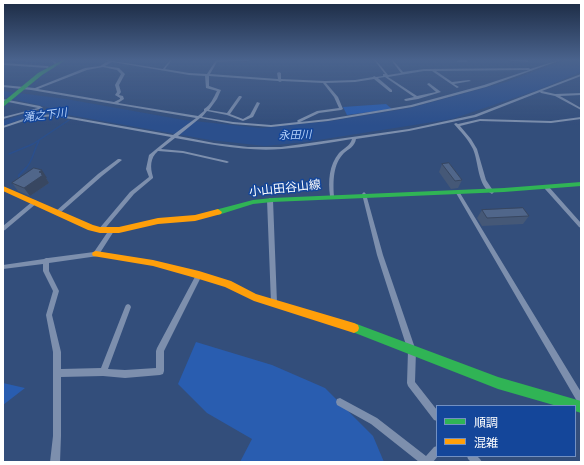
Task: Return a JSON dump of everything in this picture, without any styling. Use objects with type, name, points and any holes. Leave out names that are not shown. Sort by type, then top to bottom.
[{"type":"main road","points":[[5,102],[27,89],[35,82]]},
{"type":"main road","name":"小山田谷山線","points":[[5,191],[35,202],[100,231],[111,231],[166,220],[197,218],[249,203],[270,200],[364,194],[458,194],[547,188],[581,184]]},
{"type":"main road","points":[[96,254],[153,263],[199,275],[274,303],[344,324],[498,383],[574,405]]},
{"type":"street","points":[[27,89],[40,88],[55,82]]},
{"type":"street","points":[[116,103],[122,99],[122,97],[117,95],[119,92],[117,85],[119,82]]},
{"type":"street","points":[[100,231],[132,193],[151,177],[148,164],[151,155],[176,137],[213,103],[219,90],[207,87],[207,82]]},
{"type":"street","points":[[284,124],[302,120],[318,112],[341,109],[336,97],[324,82]]},
{"type":"street","points":[[380,82],[390,90],[401,88]]},
{"type":"street","points":[[394,82],[417,98]]},
{"type":"street","points":[[452,83],[463,82]]},
{"type":"street","points":[[3,86],[248,125],[284,124],[328,120],[411,106],[466,92],[496,82]]},
{"type":"street","points":[[3,127],[38,116],[69,116],[214,144],[265,149],[354,138],[452,121],[490,111],[567,82]]},
{"type":"street","points":[[452,83],[457,87]]},
{"type":"street","points":[[406,100],[439,92],[429,84]]},
{"type":"street","points":[[542,92],[555,94],[581,94]]},
{"type":"street","points":[[555,94],[581,109]]},
{"type":"street","points":[[228,114],[240,97]]},
{"type":"street","points":[[5,102],[41,108]]},
{"type":"street","points":[[205,110],[228,114],[242,120],[252,116],[258,103]]},
{"type":"street","points":[[38,116],[41,108]]},
{"type":"street","points":[[3,118],[41,108]]},
{"type":"street","points":[[458,125],[480,120],[550,122],[581,118]]},
{"type":"street","points":[[452,121],[458,125],[477,153],[481,177],[484,184],[492,192]]},
{"type":"street","points":[[332,196],[331,179],[333,170],[341,154],[353,143],[354,138]]},
{"type":"street","points":[[158,150],[183,152],[227,162]]},
{"type":"street","points":[[58,212],[100,175],[120,160]]},
{"type":"street","points":[[547,188],[581,226]]},
{"type":"street","points":[[364,194],[380,256],[412,351],[411,383],[436,416]]},
{"type":"street","points":[[458,194],[581,400]]},
{"type":"street","points":[[270,200],[274,303]]},
{"type":"street","points":[[3,229],[35,202]]},
{"type":"street","points":[[3,267],[96,254],[111,231]]},
{"type":"street","points":[[46,260],[46,271],[56,291],[49,315],[57,352],[57,436],[55,462]]},
{"type":"street","points":[[57,373],[103,372],[125,374],[160,371],[160,351],[199,275]]},
{"type":"street","points":[[103,372],[128,307]]},
{"type":"street","points":[[340,402],[374,421],[426,462],[436,451]]},
{"type":"shaded area","points":[[386,104],[392,109],[347,115],[343,107]]},
{"type":"shaded area","points":[[196,342],[272,365],[325,388],[373,436],[384,462],[240,462],[252,439],[207,413],[178,384]]},
{"type":"shaded area","points":[[3,383],[25,388],[3,405]]},
{"type":"water","name":"永田川","points":[[506,82],[558,82],[538,90],[452,119],[306,142],[265,146],[210,140],[57,113],[43,113],[44,110],[60,110],[3,97],[3,91],[66,99],[184,120],[261,128],[331,121],[410,108]]},
{"type":"building","points":[[449,163],[462,180],[455,181],[442,164]]},
{"type":"building","points":[[34,168],[42,170],[39,172],[43,175],[24,188],[12,183]]},
{"type":"building","points":[[523,208],[529,216],[487,218],[482,210]]},
{"type":"waterway","points":[[31,87],[37,82]]},
{"type":"waterway","name":"滝之下川","points":[[3,124],[27,115],[58,111]]},
{"type":"waterway","points":[[9,154],[33,144],[69,120]]},
{"type":"waterway","points":[[19,181],[19,175],[30,163],[39,141]]},
{"type":"traffic: fast","points":[[3,105],[31,82]]},
{"type":"traffic: fast","points":[[218,212],[253,202],[272,200],[504,190],[581,184]]},
{"type":"traffic: fast","points":[[354,328],[498,383],[574,405]]},
{"type":"traffic: fast","points":[[576,406],[581,407]]},
{"type":"traffic: slow","points":[[3,188],[91,228],[100,230],[119,230],[158,221],[195,218],[218,212]]},
{"type":"traffic: slow","points":[[96,254],[153,263],[199,275],[228,284],[254,297],[354,328]]}]
